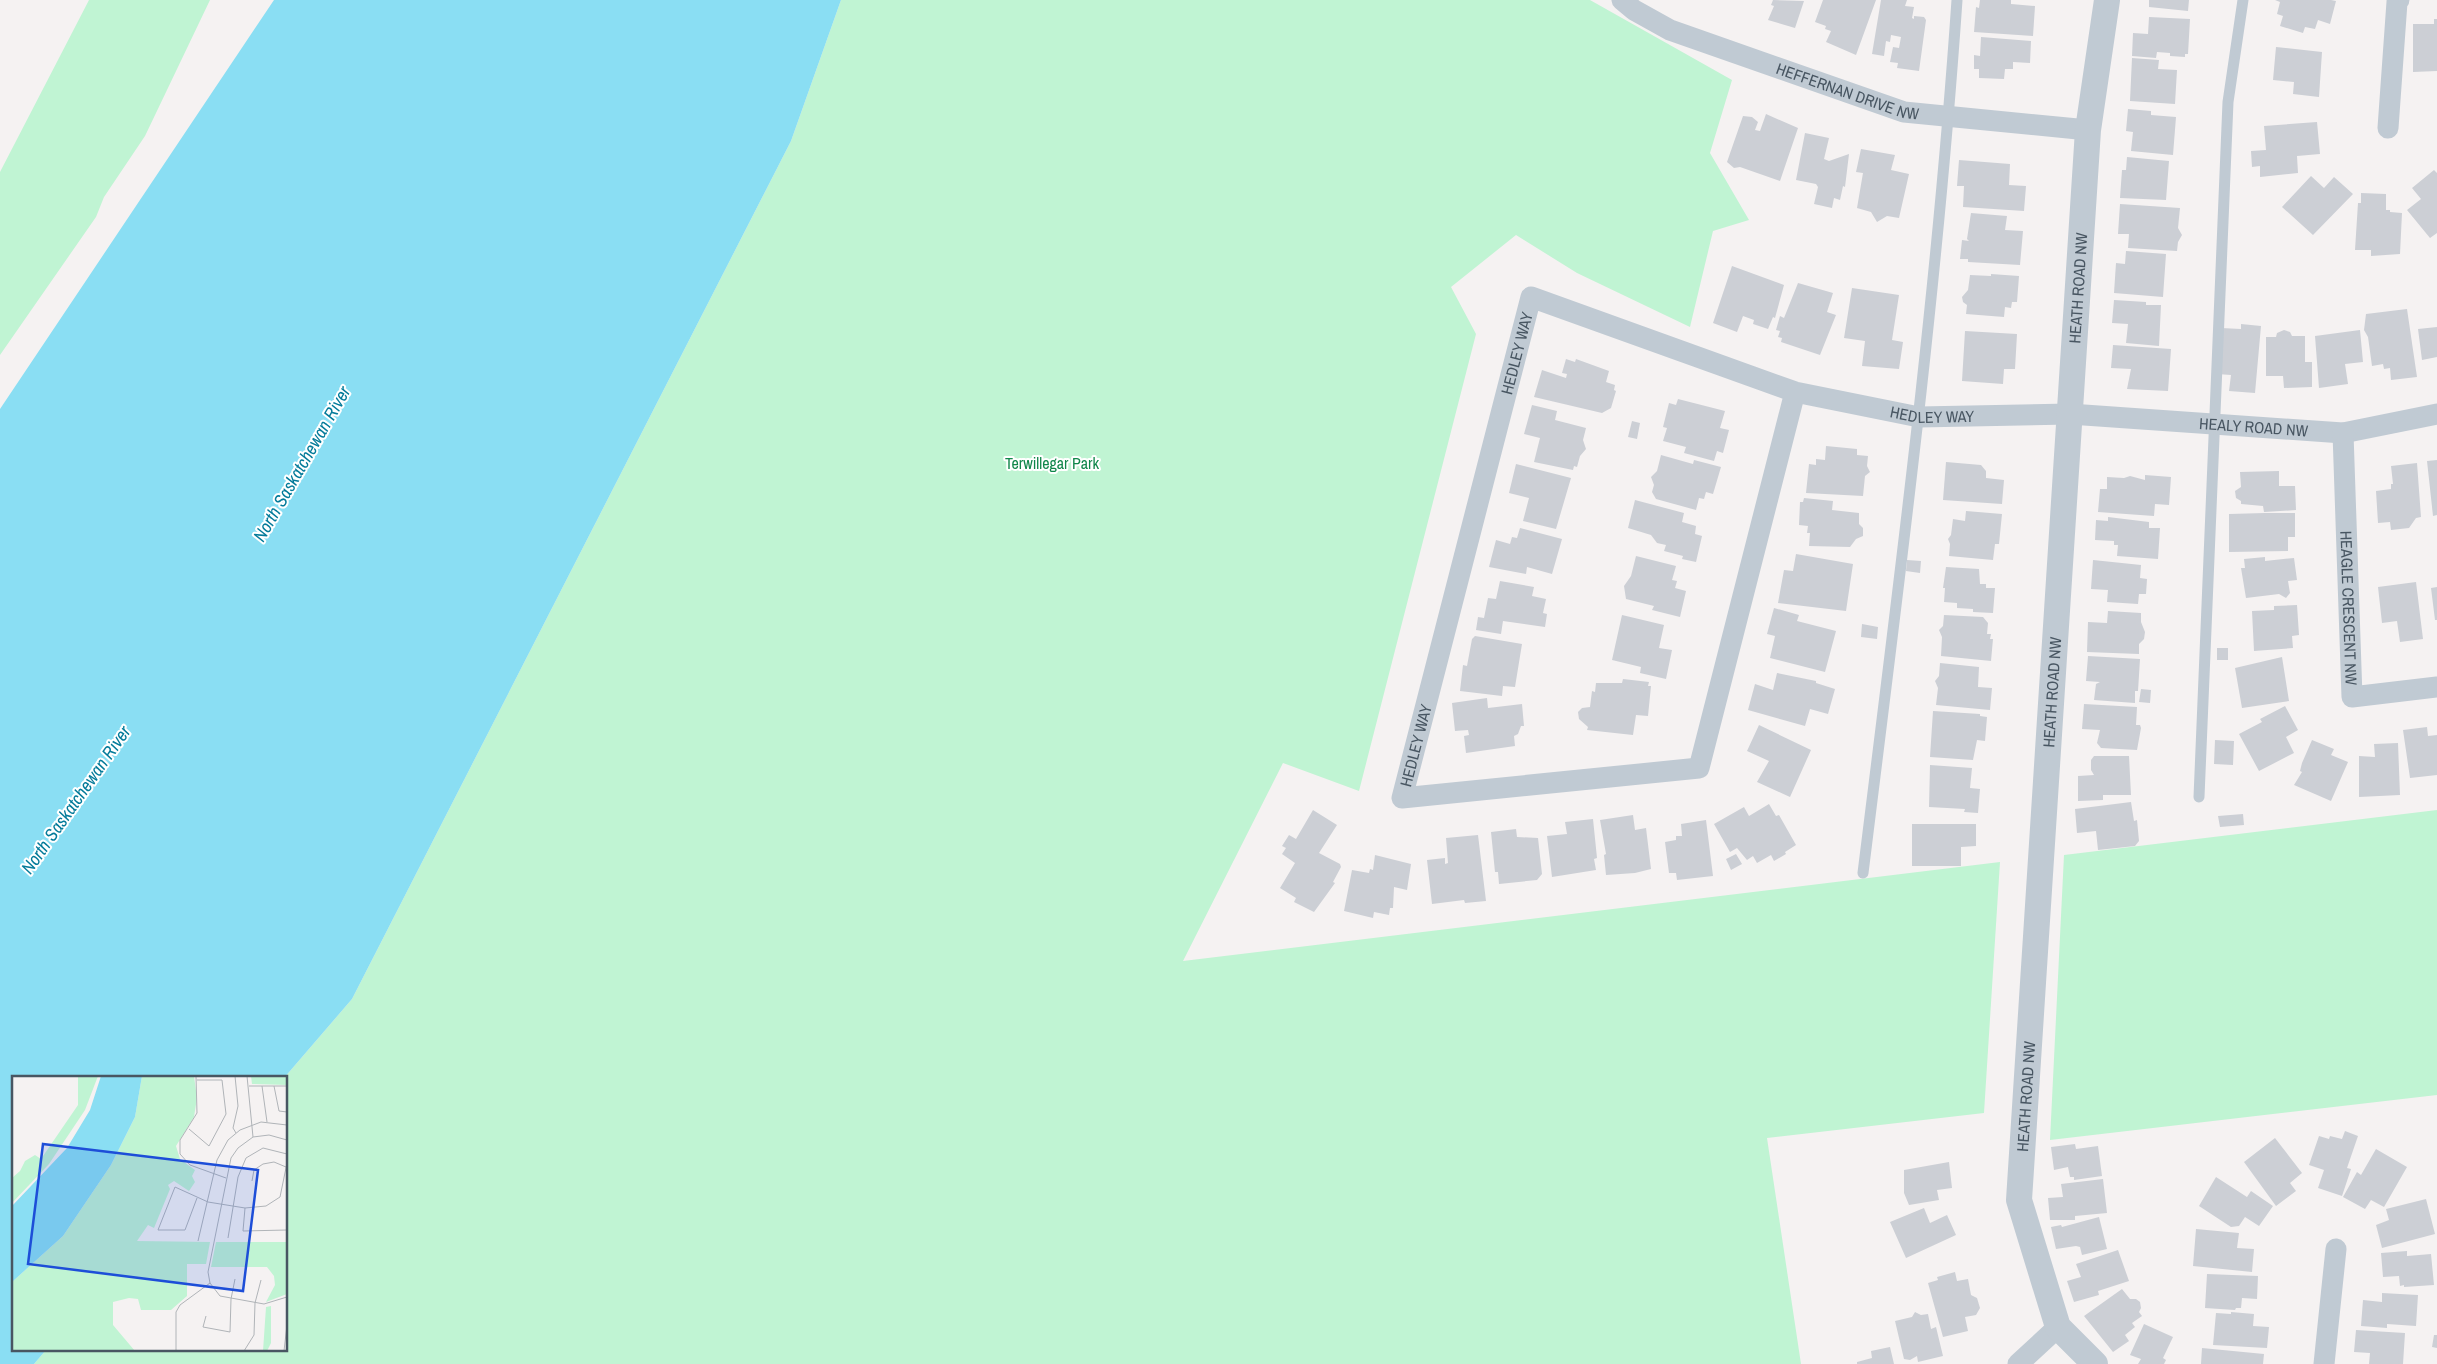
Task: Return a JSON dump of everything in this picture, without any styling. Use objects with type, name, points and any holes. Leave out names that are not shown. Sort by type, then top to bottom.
[{"type":"street","name":"HEFFERNAN DRIVE NW","points":[[1622,0],[1634,10],[1670,30],[1904,112],[2088,130]]},
{"type":"street","name":"HEATH ROAD NW","points":[[2095,1364],[2058,1327],[2019,1200],[2088,130],[2107,0]]},
{"type":"street","points":[[2388,128],[2397,2],[2399,0]]},
{"type":"street","name":"HEDLEY WAY","points":[[1795,392],[1699,768],[1402,798],[1531,297],[1795,392],[1919,417],[2070,414]]},
{"type":"street","name":"HEALY ROAD NW","points":[[2070,414],[2343,433],[2437,414]]},
{"type":"street","name":"HEAGLE CRESCENT NW","points":[[2343,433],[2352,697],[2437,687]]},
{"type":"street","points":[[2324,1364],[2336,1249]]},
{"type":"street","points":[[2018,1364],[2058,1327]]},
{"type":"lane","points":[[1863,873],[1919,417],[1949,115],[1957,0]]},
{"type":"lane","points":[[2199,797],[2228,102],[2243,0]]},
{"type":"green space","points":[[89,0],[210,0],[145,136],[104,197],[96,217],[0,355],[0,172]]},
{"type":"green space","name":"Terwillegar Park","points":[[841,0],[1590,0],[1732,80],[1710,153],[1749,220],[1713,231],[1690,327],[1577,273],[1516,235],[1451,287],[1476,334],[1359,791],[1283,763],[1183,961],[2000,862],[1984,1113],[1767,1138],[1801,1364],[34,1364],[44,1352],[288,1352],[288,1076],[286,1076],[352,999],[791,141]]},
{"type":"green space","points":[[2437,810],[2437,1095],[2050,1140],[2064,855]]},
{"type":"water","name":"North Saskatchewan River","points":[[274,0],[841,0],[791,141],[352,999],[286,1076],[12,1076],[12,1352],[44,1352],[34,1364],[0,1364],[0,409]]},
{"type":"building","points":[[1773,0],[1804,1],[1795,28],[1768,20],[1774,6],[1771,5]]},
{"type":"building","points":[[1823,0],[1876,0],[1856,55],[1826,42],[1831,31],[1825,29],[1826,26],[1815,22]]},
{"type":"building","points":[[1881,0],[1907,0],[1905,6],[1914,7],[1912,18],[1914,19],[1914,16],[1924,17],[1926,20],[1919,71],[1897,68],[1898,63],[1890,62],[1893,47],[1899,48],[1901,37],[1891,35],[1890,42],[1886,41],[1884,56],[1872,54]]},
{"type":"building","points":[[1980,0],[2011,0],[2011,4],[2035,6],[2033,36],[1974,32],[1976,7],[1979,8]]},
{"type":"building","points":[[2149,0],[2189,0],[2188,11],[2149,7]]},
{"type":"building","points":[[2275,0],[2336,1],[2330,24],[2318,20],[2315,29],[2305,27],[2303,33],[2280,26],[2283,16],[2277,14],[2280,2]]},
{"type":"building","points":[[2149,17],[2190,19],[2188,54],[2185,54],[2185,57],[2170,56],[2170,53],[2157,52],[2156,58],[2132,56],[2133,33],[2148,34]]},
{"type":"building","points":[[2434,19],[2437,19],[2437,71],[2413,72],[2413,24],[2434,24]]},
{"type":"building","points":[[1981,37],[2031,41],[2030,63],[2013,62],[2013,69],[2005,69],[2004,79],[1979,78],[1979,69],[1974,69],[1974,55],[1980,56]]},
{"type":"building","points":[[2276,47],[2322,52],[2319,97],[2293,94],[2294,82],[2273,80]]},
{"type":"building","points":[[2132,58],[2159,60],[2158,69],[2177,70],[2175,104],[2130,101]]},
{"type":"building","points":[[2128,109],[2151,111],[2151,115],[2176,117],[2173,155],[2131,151],[2133,132],[2126,131]]},
{"type":"building","points":[[1766,114],[1798,128],[1780,181],[1740,167],[1734,168],[1727,162],[1743,116],[1752,117],[1758,122],[1755,130],[1760,131]]},
{"type":"building","points":[[2317,122],[2320,154],[2297,156],[2298,173],[2260,177],[2260,166],[2252,167],[2251,151],[2266,150],[2264,126]]},
{"type":"building","points":[[1805,133],[1829,138],[1824,159],[1829,161],[1849,154],[1845,187],[1843,186],[1840,200],[1834,198],[1832,208],[1814,204],[1818,187],[1816,184],[1796,180]]},
{"type":"building","points":[[1861,149],[1895,155],[1891,170],[1909,174],[1899,218],[1887,216],[1877,222],[1871,212],[1857,208],[1863,173],[1856,172]]},
{"type":"building","points":[[2127,157],[2169,161],[2166,200],[2120,198],[2122,170],[2126,170]]},
{"type":"building","points":[[1959,160],[2010,164],[2009,185],[2026,186],[2024,211],[1963,207],[1964,186],[1957,186]]},
{"type":"building","points":[[2434,170],[2437,173],[2437,233],[2430,238],[2407,210],[2421,199],[2412,188]]},
{"type":"building","points":[[2311,176],[2324,188],[2334,177],[2353,194],[2313,235],[2282,207]]},
{"type":"building","points":[[2361,193],[2386,194],[2386,210],[2402,213],[2400,254],[2371,256],[2371,250],[2355,250],[2358,203],[2361,203]]},
{"type":"building","points":[[2120,204],[2180,208],[2178,228],[2182,235],[2178,242],[2177,251],[2128,248],[2129,234],[2118,234]]},
{"type":"building","points":[[1971,213],[2007,216],[2005,230],[2023,231],[2020,265],[1968,262],[1968,259],[1960,259],[1962,240],[1969,241],[1967,239]]},
{"type":"building","points":[[2126,251],[2166,254],[2163,297],[2114,293],[2116,263],[2125,264]]},
{"type":"building","points":[[1732,266],[1784,285],[1775,318],[1773,317],[1768,329],[1753,324],[1754,320],[1743,316],[1737,332],[1713,323]]},
{"type":"building","points":[[1991,274],[2019,276],[2017,302],[2012,302],[2011,308],[2005,307],[2004,317],[1966,314],[1967,305],[1963,302],[1962,297],[1968,290],[1970,275],[1991,276]]},
{"type":"building","points":[[1798,283],[1833,293],[1827,312],[1836,315],[1820,355],[1781,342],[1782,338],[1778,337],[1780,331],[1776,330],[1780,316],[1784,318]]},
{"type":"building","points":[[1852,288],[1899,295],[1892,340],[1903,342],[1899,369],[1862,366],[1865,341],[1844,338]]},
{"type":"building","points":[[2114,300],[2146,302],[2146,305],[2161,305],[2159,346],[2126,343],[2128,324],[2112,323]]},
{"type":"building","points":[[2407,309],[2417,377],[2391,380],[2390,368],[2384,369],[2383,364],[2372,366],[2368,337],[2364,330],[2366,314]]},
{"type":"building","points":[[2241,324],[2261,326],[2255,393],[2229,391],[2231,375],[2217,374],[2221,328],[2241,329]]},
{"type":"building","points":[[2437,327],[2437,357],[2422,360],[2418,329]]},
{"type":"building","points":[[2284,330],[2290,332],[2292,336],[2305,336],[2305,362],[2312,362],[2312,387],[2284,388],[2283,376],[2266,376],[2266,337],[2276,337],[2277,333]]},
{"type":"building","points":[[2360,330],[2363,362],[2345,364],[2348,384],[2319,388],[2315,336]]},
{"type":"building","points":[[1965,331],[2017,334],[2015,369],[2004,369],[2003,384],[1962,381]]},
{"type":"building","points":[[2113,345],[2171,349],[2168,391],[2127,389],[2131,369],[2111,368]]},
{"type":"building","points":[[1566,359],[1575,362],[1576,359],[1609,371],[1606,382],[1615,385],[1614,390],[1616,391],[1611,408],[1602,413],[1534,397],[1542,370],[1566,378],[1567,374],[1562,373]]},
{"type":"building","points":[[1678,399],[1725,411],[1720,428],[1729,430],[1723,453],[1717,451],[1714,461],[1684,453],[1686,447],[1663,441],[1667,428],[1663,427],[1669,403],[1676,405]]},
{"type":"building","points":[[1532,405],[1557,411],[1555,420],[1586,428],[1583,440],[1586,449],[1580,456],[1577,467],[1574,466],[1573,470],[1534,462],[1540,438],[1524,434]]},
{"type":"building","points":[[1632,421],[1640,423],[1637,439],[1628,437]]},
{"type":"building","points":[[1826,446],[1857,449],[1857,455],[1868,456],[1867,466],[1870,472],[1865,476],[1863,496],[1806,493],[1809,464],[1816,465],[1816,459],[1825,460]]},
{"type":"building","points":[[1661,455],[1693,464],[1694,460],[1721,467],[1713,494],[1706,492],[1704,499],[1699,498],[1696,510],[1656,499],[1652,492],[1654,485],[1651,477],[1657,471]]},
{"type":"building","points":[[2437,460],[2437,515],[2433,516],[2427,461]]},
{"type":"building","points":[[1946,462],[1981,465],[1986,471],[1986,478],[2004,480],[2002,504],[1943,500]]},
{"type":"building","points":[[2417,463],[2421,517],[2416,518],[2409,528],[2391,530],[2390,522],[2378,523],[2376,491],[2391,489],[2391,484],[2393,484],[2391,466]]},
{"type":"building","points":[[1516,464],[1571,478],[1556,529],[1523,521],[1529,498],[1509,493]]},
{"type":"building","points":[[2279,471],[2279,486],[2295,486],[2296,510],[2264,512],[2263,506],[2241,504],[2241,501],[2236,498],[2235,491],[2241,487],[2240,472]]},
{"type":"building","points":[[2145,475],[2171,477],[2169,505],[2155,504],[2154,516],[2098,512],[2100,489],[2107,489],[2107,477],[2124,478],[2130,476],[2145,480]]},
{"type":"building","points":[[1804,498],[1833,501],[1832,510],[1859,513],[1859,524],[1863,528],[1863,536],[1856,539],[1850,547],[1809,546],[1810,533],[1807,533],[1808,526],[1799,525],[1800,502],[1803,502]]},
{"type":"building","points":[[1635,500],[1684,513],[1682,522],[1696,526],[1695,534],[1702,536],[1696,562],[1682,559],[1683,556],[1664,551],[1666,545],[1657,543],[1651,535],[1628,528]]},
{"type":"building","points":[[1966,511],[2002,514],[1999,544],[1995,544],[1993,560],[1949,556],[1950,544],[1948,539],[1951,535],[1953,519],[1965,521]]},
{"type":"building","points":[[2295,513],[2295,537],[2288,537],[2288,551],[2229,552],[2229,514]]},
{"type":"building","points":[[2108,517],[2149,522],[2149,528],[2160,528],[2158,559],[2117,556],[2118,545],[2114,545],[2114,541],[2095,540],[2096,520],[2108,521]]},
{"type":"building","points":[[1520,528],[1562,539],[1552,574],[1527,567],[1526,574],[1489,567],[1496,540],[1510,544],[1512,537],[1517,538]]},
{"type":"building","points":[[1796,554],[1853,564],[1846,611],[1778,603],[1784,570],[1793,571]]},
{"type":"building","points":[[1636,556],[1676,566],[1672,580],[1677,581],[1675,588],[1686,591],[1680,617],[1652,610],[1654,606],[1626,599],[1624,586],[1631,576]]},
{"type":"building","points":[[2265,557],[2265,561],[2294,558],[2297,580],[2288,581],[2290,593],[2286,598],[2279,594],[2246,598],[2241,568],[2245,568],[2244,559]]},
{"type":"building","points":[[1907,560],[1921,561],[1920,573],[1906,571]]},
{"type":"building","points":[[2093,560],[2141,565],[2140,578],[2147,579],[2146,594],[2139,594],[2138,604],[2107,602],[2108,590],[2091,589]]},
{"type":"building","points":[[1946,567],[1979,569],[1980,584],[1986,584],[1986,588],[1995,588],[1993,613],[1973,612],[1973,609],[1957,608],[1957,603],[1944,602],[1945,588],[1943,588]]},
{"type":"building","points":[[1500,581],[1534,587],[1532,596],[1546,599],[1543,613],[1547,614],[1545,627],[1503,621],[1501,634],[1476,630],[1478,617],[1484,618],[1488,598],[1496,599]]},
{"type":"building","points":[[2416,582],[2423,639],[2400,642],[2397,621],[2382,623],[2378,587]]},
{"type":"building","points":[[2437,587],[2437,620],[2435,620],[2431,588]]},
{"type":"building","points":[[2297,605],[2299,635],[2292,636],[2293,648],[2254,651],[2252,611],[2274,610],[2274,606]]},
{"type":"building","points":[[1774,608],[1799,615],[1797,621],[1836,631],[1825,672],[1770,658],[1775,636],[1767,634]]},
{"type":"building","points":[[2108,611],[2141,613],[2141,622],[2145,632],[2144,639],[2139,644],[2139,654],[2087,652],[2088,622],[2107,623]]},
{"type":"building","points":[[1622,615],[1664,625],[1659,648],[1672,650],[1666,679],[1640,673],[1641,667],[1612,660]]},
{"type":"building","points":[[1944,615],[1983,617],[1988,623],[1987,634],[1991,634],[1990,639],[1993,639],[1991,661],[1941,656],[1942,637],[1939,630],[1943,626]]},
{"type":"building","points":[[1862,624],[1878,627],[1877,639],[1861,637]]},
{"type":"building","points":[[1475,636],[1522,644],[1515,687],[1503,686],[1502,696],[1460,691],[1463,665],[1467,666],[1472,639]]},
{"type":"building","points":[[2217,648],[2228,648],[2228,660],[2217,660]]},
{"type":"building","points":[[2088,656],[2140,659],[2138,691],[2135,691],[2135,703],[2094,700],[2096,684],[2100,682],[2086,681]]},
{"type":"building","points":[[2282,657],[2289,701],[2242,708],[2235,668]]},
{"type":"building","points":[[1940,663],[1979,667],[1978,687],[1992,688],[1990,710],[1936,705],[1938,688],[1935,681],[1939,676]]},
{"type":"building","points":[[1777,673],[1816,681],[1816,683],[1835,689],[1828,714],[1810,709],[1805,726],[1748,710],[1755,684],[1773,690]]},
{"type":"building","points":[[1623,679],[1649,682],[1648,686],[1651,686],[1648,716],[1636,715],[1633,735],[1587,730],[1588,727],[1579,719],[1578,712],[1582,708],[1590,707],[1592,691],[1595,692],[1596,683],[1622,683]]},
{"type":"building","points":[[2141,689],[2151,690],[2150,703],[2139,702]]},
{"type":"building","points":[[1487,698],[1488,708],[1522,704],[1524,726],[1521,726],[1518,734],[1514,736],[1515,746],[1466,753],[1464,736],[1469,735],[1468,730],[1455,731],[1452,703]]},
{"type":"building","points":[[2084,704],[2137,707],[2136,725],[2140,725],[2141,728],[2137,750],[2101,748],[2097,743],[2100,730],[2082,729]]},
{"type":"building","points":[[2285,706],[2298,730],[2286,737],[2294,753],[2259,771],[2239,734],[2262,722],[2260,719]]},
{"type":"building","points":[[1933,711],[1980,714],[1980,716],[1987,717],[1985,741],[1977,740],[1973,760],[1930,757]]},
{"type":"building","points":[[1759,725],[1811,750],[1790,797],[1757,782],[1769,761],[1747,751]]},
{"type":"building","points":[[2427,727],[2428,736],[2437,735],[2437,775],[2410,778],[2403,730]]},
{"type":"building","points":[[2215,740],[2234,741],[2233,765],[2214,764]]},
{"type":"building","points":[[2312,740],[2334,749],[2331,755],[2348,762],[2331,801],[2294,785],[2302,772],[2300,771],[2302,763]]},
{"type":"building","points":[[2398,743],[2400,795],[2359,797],[2359,756],[2375,757],[2374,744]]},
{"type":"building","points":[[2094,756],[2129,756],[2131,795],[2103,795],[2103,800],[2078,801],[2078,776],[2094,775],[2091,770],[2091,760]]},
{"type":"building","points":[[1930,765],[1972,768],[1970,788],[1980,789],[1978,813],[1964,812],[1965,809],[1929,807]]},
{"type":"building","points":[[2131,802],[2134,821],[2137,820],[2139,841],[2135,846],[2098,850],[2096,831],[2077,833],[2075,809]]},
{"type":"building","points":[[1769,804],[1776,816],[1779,815],[1796,845],[1774,861],[1771,855],[1757,863],[1753,856],[1747,860],[1737,848],[1730,852],[1714,824],[1744,807],[1749,816]]},
{"type":"building","points":[[1313,810],[1337,825],[1319,853],[1340,864],[1341,867],[1333,882],[1335,883],[1314,912],[1294,902],[1296,898],[1280,888],[1295,863],[1282,854],[1286,848],[1282,846],[1289,835],[1296,839]]},
{"type":"building","points":[[2243,814],[2244,825],[2220,827],[2218,816]]},
{"type":"building","points":[[1633,815],[1635,830],[1646,828],[1651,869],[1635,873],[1606,875],[1604,855],[1606,854],[1600,820]]},
{"type":"building","points":[[1593,819],[1597,858],[1594,859],[1596,870],[1552,877],[1547,836],[1567,834],[1565,822]]},
{"type":"building","points":[[1706,820],[1713,876],[1677,880],[1676,873],[1669,873],[1665,842],[1676,840],[1676,836],[1682,836],[1681,824]]},
{"type":"building","points":[[1912,824],[1976,824],[1976,846],[1961,847],[1961,866],[1912,866]]},
{"type":"building","points":[[1516,829],[1517,837],[1538,838],[1542,874],[1537,880],[1499,884],[1498,872],[1495,872],[1491,832]]},
{"type":"building","points":[[1478,835],[1486,901],[1465,903],[1464,900],[1432,904],[1427,860],[1445,858],[1445,864],[1448,863],[1446,838]]},
{"type":"building","points":[[1736,854],[1742,864],[1731,870],[1726,859]]},
{"type":"building","points":[[1375,855],[1411,864],[1407,890],[1394,887],[1393,908],[1390,908],[1389,915],[1374,912],[1373,918],[1344,911],[1352,870],[1369,873],[1370,869],[1373,870]]},
{"type":"building","points":[[2345,1131],[2358,1136],[2347,1168],[2351,1169],[2342,1196],[2318,1188],[2324,1170],[2309,1165],[2319,1136],[2329,1139],[2330,1136],[2342,1139]]},
{"type":"building","points":[[2275,1138],[2302,1173],[2290,1183],[2296,1191],[2276,1206],[2244,1162]]},
{"type":"building","points":[[2075,1144],[2076,1149],[2098,1146],[2102,1176],[2074,1180],[2074,1177],[2070,1177],[2068,1167],[2054,1170],[2051,1147]]},
{"type":"building","points":[[2376,1149],[2407,1167],[2384,1207],[2371,1200],[2365,1209],[2343,1197],[2357,1172],[2361,1175]]},
{"type":"building","points":[[1949,1162],[1952,1188],[1937,1190],[1939,1200],[1909,1205],[1904,1193],[1904,1170]]},
{"type":"building","points":[[2216,1177],[2247,1197],[2251,1191],[2273,1206],[2259,1226],[2245,1217],[2239,1226],[2231,1227],[2199,1206]]},
{"type":"building","points":[[2103,1179],[2107,1213],[2075,1216],[2075,1220],[2050,1220],[2048,1198],[2063,1197],[2061,1184]]},
{"type":"building","points":[[2426,1199],[2435,1234],[2382,1248],[2376,1225],[2389,1220],[2386,1209]]},
{"type":"building","points":[[1924,1208],[1930,1223],[1947,1215],[1956,1235],[1906,1258],[1890,1222]]},
{"type":"building","points":[[2099,1217],[2107,1249],[2082,1255],[2080,1247],[2076,1246],[2056,1249],[2051,1227],[2061,1225],[2062,1227]]},
{"type":"building","points":[[2196,1229],[2239,1233],[2237,1248],[2254,1249],[2252,1272],[2193,1266]]},
{"type":"building","points":[[2118,1250],[2129,1281],[2098,1291],[2099,1295],[2074,1302],[2067,1281],[2081,1277],[2076,1264]]},
{"type":"building","points":[[2407,1251],[2407,1256],[2431,1254],[2434,1285],[2404,1287],[2404,1285],[2400,1286],[2399,1276],[2383,1277],[2381,1253]]},
{"type":"building","points":[[1955,1272],[1957,1281],[1968,1279],[1971,1295],[1977,1298],[1980,1308],[1976,1315],[1965,1317],[1968,1331],[1943,1337],[1928,1283],[1938,1280],[1937,1277]]},
{"type":"building","points":[[2207,1274],[2258,1276],[2257,1299],[2242,1298],[2241,1308],[2236,1308],[2235,1310],[2205,1308]]},
{"type":"building","points":[[2122,1289],[2130,1299],[2136,1299],[2140,1302],[2141,1308],[2139,1312],[2142,1316],[2132,1323],[2135,1327],[2125,1335],[2129,1341],[2113,1352],[2084,1316]]},
{"type":"building","points":[[2382,1293],[2418,1295],[2416,1326],[2387,1324],[2387,1328],[2361,1326],[2363,1300],[2382,1302]]},
{"type":"building","points":[[1915,1312],[1921,1315],[1928,1314],[1931,1329],[1936,1327],[1943,1356],[1918,1362],[1917,1356],[1910,1360],[1904,1359],[1895,1321],[1912,1317]]},
{"type":"building","points":[[2231,1312],[2254,1314],[2253,1326],[2269,1327],[2267,1348],[2213,1345],[2216,1313],[2231,1314]]},
{"type":"building","points":[[2144,1324],[2173,1337],[2163,1358],[2166,1360],[2164,1364],[2138,1364],[2141,1359],[2130,1355]]},
{"type":"building","points":[[2356,1330],[2405,1333],[2403,1364],[2369,1364],[2370,1353],[2354,1352]]},
{"type":"building","points":[[2434,1335],[2437,1335],[2437,1348],[2432,1347]]},
{"type":"building","points":[[1890,1347],[1894,1364],[1857,1364],[1857,1362],[1872,1358],[1871,1351]]},
{"type":"building","points":[[2202,1348],[2264,1354],[2263,1364],[2201,1364]]}]
